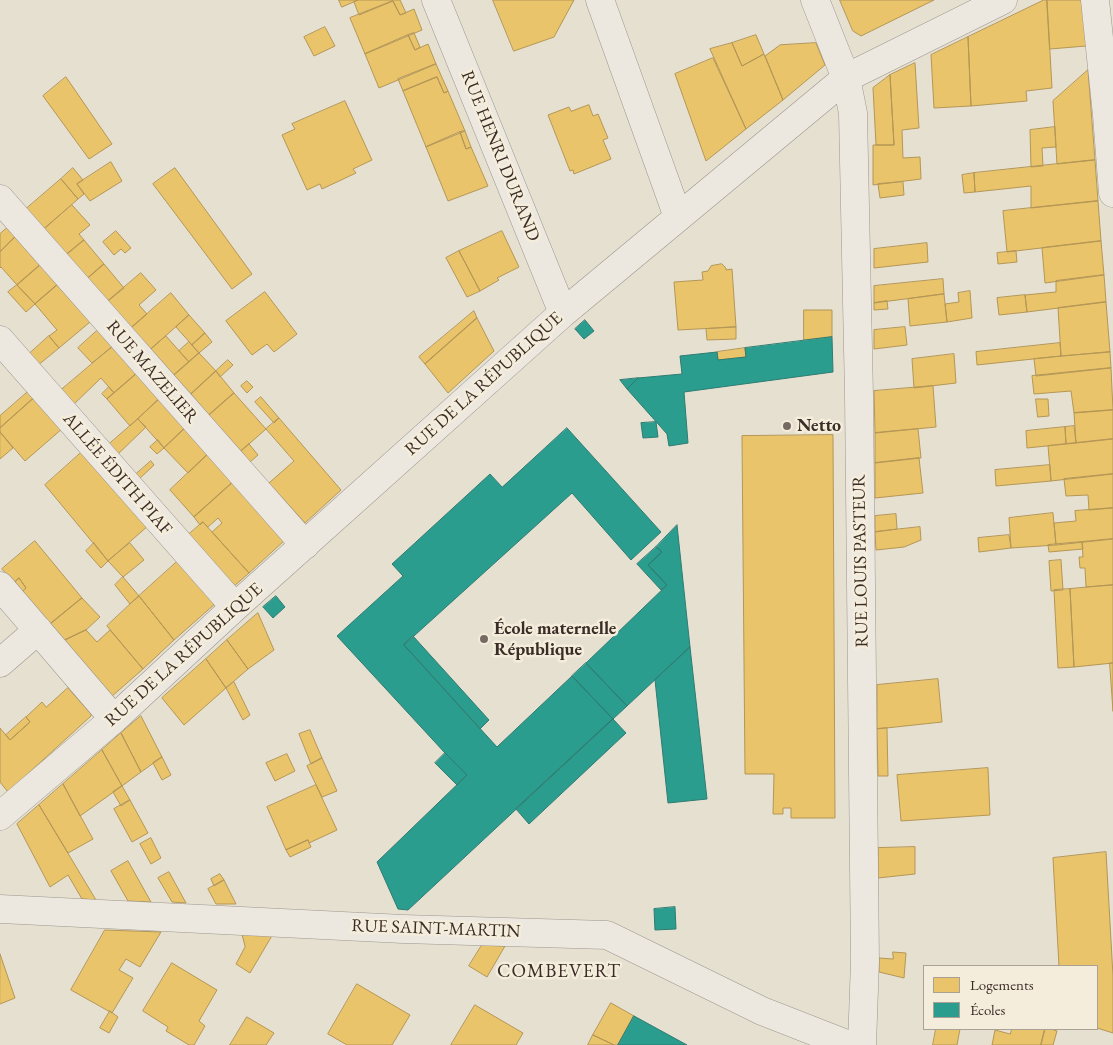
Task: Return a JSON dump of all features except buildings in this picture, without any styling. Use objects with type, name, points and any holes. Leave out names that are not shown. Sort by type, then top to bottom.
[{"type":"street","name":"RUE HENRI DURAND","points":[[436,0],[563,313]]},
{"type":"street","points":[[600,0],[678,217]]},
{"type":"street","name":"RUE LOUIS PASTEUR","points":[[815,0],[846,78],[853,113],[859,386],[865,961],[862,1045]]},
{"type":"street","name":"RUE DE LA RÉPUBLIQUE","points":[[0,816],[114,719],[235,607],[563,313],[846,78],[1003,0]]},
{"type":"street","points":[[1095,0],[1110,114],[1113,193]]},
{"type":"street","name":"RUE MAZELIER","points":[[0,199],[305,544]]},
{"type":"street","name":"ALLÉE ÉDITH PIAF","points":[[0,340],[235,607]]},
{"type":"street","points":[[0,586],[114,719]]},
{"type":"street","points":[[0,663],[38,630]]},
{"type":"street","name":"RUE SAINT-MARTIN","points":[[0,909],[403,929],[607,935],[762,1011],[849,1045]]},
{"type":"place","name":"Netto","points":[[787,426]]},
{"type":"place","name":"École maternelle République","points":[[484,639]]},
{"type":"district","name":"COMBEVERT","points":[[559,972]]}]
